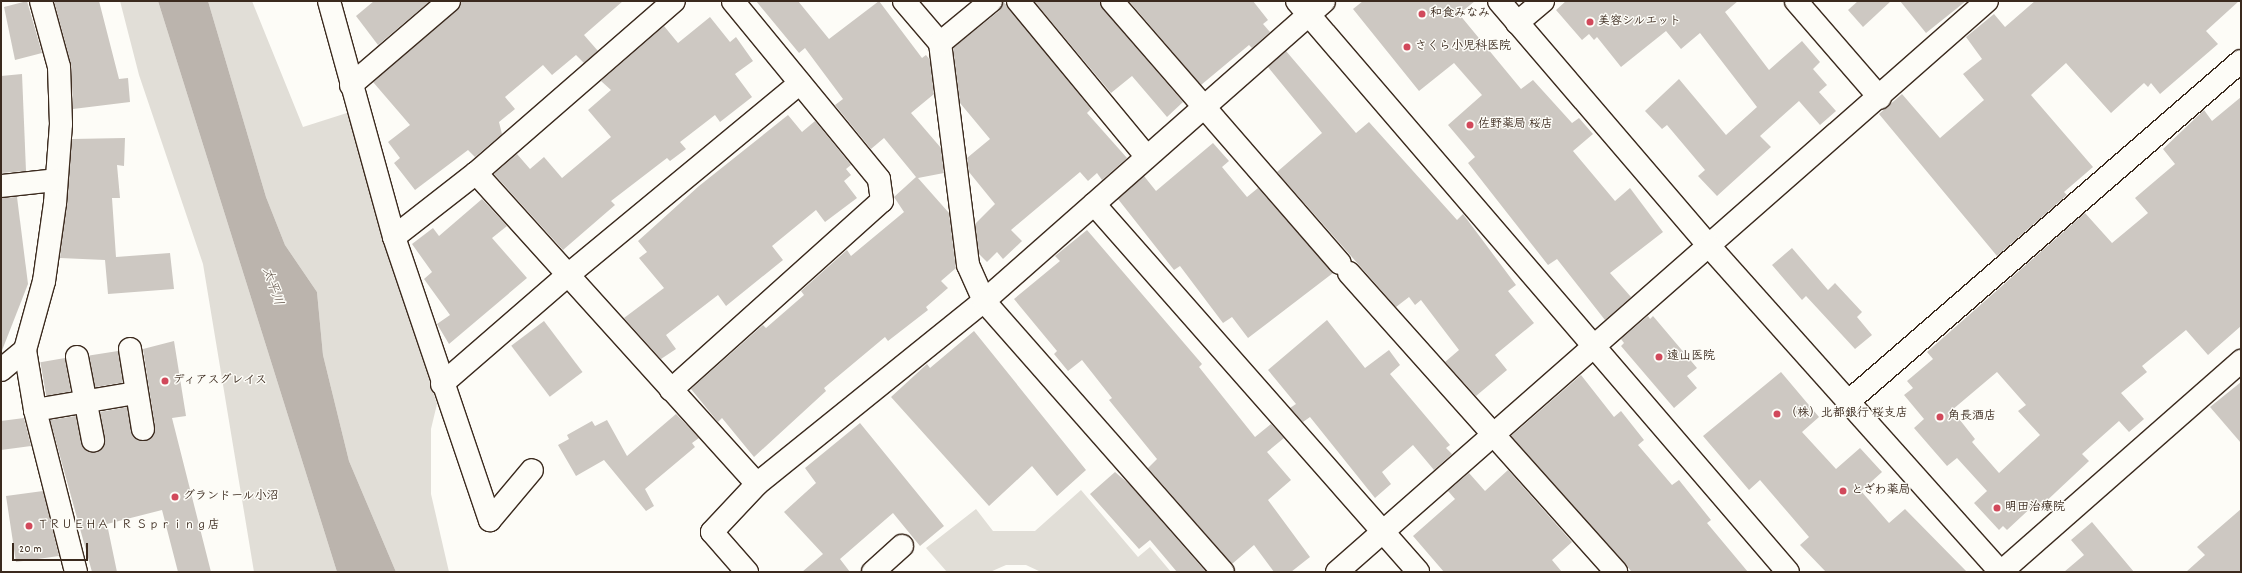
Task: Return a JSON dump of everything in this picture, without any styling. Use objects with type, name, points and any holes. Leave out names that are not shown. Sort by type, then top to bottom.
[{"type":"street","points":[[41,1],[59,67],[62,96],[56,180],[44,281],[25,350],[35,410],[76,572]]},
{"type":"street","points":[[329,1],[394,237],[442,384],[490,520],[532,470]]},
{"type":"street","points":[[351,85],[449,1]]},
{"type":"street","points":[[394,237],[476,173],[674,1]]},
{"type":"street","points":[[672,390],[882,201],[879,179],[732,1]]},
{"type":"street","points":[[904,1],[940,43],[968,265],[984,301],[1223,572]]},
{"type":"street","points":[[940,43],[991,1]]},
{"type":"street","points":[[1018,1],[1147,157]]},
{"type":"street","points":[[1112,1],[1202,108],[1616,572]]},
{"type":"street","points":[[1499,1],[1710,247],[2001,572],[2241,361]]},
{"type":"street","points":[[1517,23],[1543,1]]},
{"type":"street","points":[[1796,1],[1880,98]]},
{"type":"street","points":[[1337,572],[1880,98],[1986,1]]},
{"type":"street","points":[[747,572],[712,532],[757,484],[984,301],[1202,108],[1310,6],[1595,348],[1788,572]]},
{"type":"street","points":[[1848,402],[2241,61]]},
{"type":"street","points":[[442,384],[568,275],[800,83]]},
{"type":"street","points":[[476,173],[757,484]]},
{"type":"street","points":[[1,186],[56,180]]},
{"type":"street","points":[[1094,204],[1418,572]]},
{"type":"street","points":[[130,349],[143,429]]},
{"type":"street","points":[[1,370],[25,350]]},
{"type":"street","points":[[77,357],[93,440]]},
{"type":"street","points":[[35,410],[86,400],[136,393]]},
{"type":"street","points":[[873,572],[902,546]]},
{"type":"shaded area","points":[[120,1],[158,1],[337,572],[254,572],[203,264],[139,75]]},
{"type":"shaded area","points":[[208,1],[252,1],[303,127],[350,112],[385,243],[437,404],[431,429],[431,494],[449,572],[396,572],[349,461],[323,355],[317,292],[285,245],[266,197]]},
{"type":"shaded area","points":[[1081,490],[1138,557],[1150,547],[1171,572],[1041,572],[1026,565],[1006,565],[990,572],[947,572],[926,548],[976,509],[993,531],[1035,531]]},
{"type":"water","name":"太平川","points":[[158,1],[208,1],[266,197],[285,245],[317,292],[323,355],[349,461],[396,572],[337,572]]},
{"type":"building","points":[[27,1],[42,53],[15,60],[4,7]]},
{"type":"building","points":[[54,1],[99,1],[119,79],[128,78],[130,102],[73,109],[71,64]]},
{"type":"building","points":[[374,1],[430,1],[378,45],[356,16]]},
{"type":"building","points":[[461,1],[623,1],[584,35],[598,51],[584,63],[576,55],[552,75],[543,65],[505,97],[515,109],[499,122],[502,134],[475,157],[468,150],[415,190],[394,163],[400,158],[388,142],[410,125],[373,82],[457,10]]},
{"type":"building","points":[[756,1],[798,1],[829,39],[879,1],[922,58],[926,55],[930,60],[934,94],[911,113],[941,148],[944,173],[918,178],[949,213],[956,268],[941,281],[948,288],[926,307],[928,310],[888,341],[885,337],[824,388],[826,391],[754,457],[722,418],[718,422],[691,389],[763,325],[766,328],[804,295],[801,291],[847,250],[851,256],[904,212],[894,197],[916,177],[884,138],[871,149],[835,105],[843,99],[805,48],[799,53]]},
{"type":"building","points":[[1003,1],[1091,109],[1087,113],[1127,158],[1102,180],[1097,173],[1088,181],[1080,172],[1011,230],[1022,241],[1003,259],[997,252],[987,262],[979,254],[975,224],[995,204],[969,172],[967,158],[990,139],[960,103],[953,48],[999,11]]},
{"type":"building","points":[[1034,1],[1100,1],[1103,9],[1183,102],[1167,117],[1132,76],[1111,93]]},
{"type":"building","points":[[1129,1],[1253,1],[1268,20],[1263,24],[1270,32],[1252,48],[1249,45],[1201,85]]},
{"type":"building","points":[[1363,1],[1475,1],[1459,14],[1521,89],[1533,80],[1572,123],[1579,118],[1593,134],[1573,151],[1615,201],[1630,188],[1663,232],[1610,273],[1631,297],[1605,320],[1557,259],[1548,265],[1468,163],[1475,157],[1448,125],[1482,95],[1454,63],[1419,91],[1353,9]]},
{"type":"building","points":[[1566,1],[1738,1],[1725,12],[1769,70],[1802,41],[1820,62],[1813,69],[1827,85],[1819,92],[1836,111],[1820,125],[1799,101],[1760,136],[1771,147],[1717,196],[1698,176],[1705,170],[1667,125],[1662,129],[1645,111],[1679,79],[1726,135],[1757,107],[1700,33],[1681,49],[1666,31],[1621,67],[1597,37],[1594,40],[1589,34],[1582,40],[1556,10]]},
{"type":"building","points":[[1858,1],[1891,1],[1863,27],[1848,10]]},
{"type":"building","points":[[1900,1],[1966,1],[1926,33]]},
{"type":"building","points":[[2035,1],[2239,1],[2206,31],[2218,44],[2160,94],[2151,83],[2148,87],[2144,83],[2111,113],[2066,63],[2031,95],[2093,167],[2064,192],[2067,195],[1997,256],[1879,114],[1902,94],[1940,138],[1984,100],[1963,74],[1982,59],[1966,37],[1994,14],[2005,27]]},
{"type":"building","points":[[710,17],[730,42],[736,37],[753,61],[735,74],[752,97],[720,122],[715,115],[680,142],[686,149],[670,161],[667,158],[611,201],[615,205],[563,250],[494,174],[517,154],[530,169],[544,157],[562,178],[611,137],[588,110],[611,90],[601,81],[664,26],[678,43]]},
{"type":"building","points":[[1286,51],[1356,133],[1369,122],[1457,220],[1463,214],[1516,285],[1508,291],[1534,323],[1495,355],[1507,370],[1476,396],[1445,362],[1459,350],[1421,300],[1415,305],[1409,297],[1396,307],[1277,172],[1322,133],[1268,67]]},
{"type":"building","points":[[22,74],[26,171],[1,173],[1,76]]},
{"type":"building","points":[[2241,97],[2241,326],[2208,355],[2186,330],[2142,366],[2147,372],[2121,393],[2144,419],[2129,432],[2119,421],[2082,454],[2089,461],[2040,507],[2036,503],[2007,530],[2003,526],[1999,530],[1974,503],[1987,491],[1957,458],[1947,466],[1914,428],[1924,419],[1904,395],[1913,388],[1907,381],[1933,359],[1927,352],[2085,213],[2112,243],[2148,213],[2135,198],[2175,164],[2163,149],[2204,110],[2212,121]],"holes":[[[1997,372],[2026,405],[2018,411],[2040,435],[1999,473],[1972,442],[1975,439],[1952,410]]]},
{"type":"building","points":[[788,115],[802,132],[815,121],[851,165],[846,169],[851,175],[844,181],[857,198],[825,222],[816,210],[772,246],[783,260],[726,306],[718,295],[666,335],[676,349],[661,359],[624,318],[664,288],[639,258],[647,252],[638,241],[699,186]]},
{"type":"building","points":[[125,138],[124,166],[117,165],[120,198],[112,198],[116,257],[170,253],[174,289],[108,294],[105,260],[60,258],[72,139]]},
{"type":"building","points":[[1213,143],[1229,161],[1222,167],[1247,197],[1258,188],[1333,273],[1248,338],[1232,317],[1223,323],[1180,266],[1174,270],[1118,199],[1144,176],[1156,191]]},
{"type":"building","points":[[17,197],[28,284],[1,353],[1,198]]},
{"type":"building","points":[[482,199],[507,226],[492,238],[527,278],[449,344],[437,324],[450,315],[424,279],[432,272],[412,244],[433,228],[439,236]]},
{"type":"building","points":[[1087,230],[1202,364],[1199,367],[1255,437],[1271,424],[1284,438],[1267,452],[1291,480],[1268,500],[1310,557],[1291,572],[1274,572],[1254,545],[1232,564],[1148,468],[1157,459],[1109,400],[1112,398],[1082,360],[1068,371],[1054,354],[1057,351],[1014,299],[1060,261],[1055,256]]},
{"type":"building","points":[[1792,248],[1828,290],[1835,283],[1862,312],[1857,317],[1872,335],[1855,349],[1806,296],[1802,300],[1772,265]]},
{"type":"building","name":"遠山医院","points":[[1648,316],[1650,319],[1653,316],[1697,368],[1687,376],[1697,388],[1674,408],[1621,346],[1624,343],[1621,339]]},
{"type":"building","points":[[1327,320],[1365,368],[1389,350],[1400,365],[1390,374],[1450,445],[1446,448],[1452,454],[1434,470],[1413,445],[1382,472],[1391,484],[1375,498],[1310,417],[1303,422],[1290,408],[1296,404],[1268,370]]},
{"type":"building","points":[[544,321],[583,372],[550,397],[511,346]]},
{"type":"building","points":[[974,331],[1086,470],[1057,496],[1032,466],[989,506],[891,397],[927,364],[930,368]]},
{"type":"building","points":[[174,341],[186,416],[172,418],[211,572],[178,572],[162,510],[107,524],[117,572],[92,572],[50,420],[76,416],[83,448],[95,452],[105,444],[100,412],[127,407],[133,437],[139,441],[151,439],[155,427],[143,349]]},
{"type":"building","points":[[118,351],[123,383],[94,387],[89,356]]},
{"type":"building","points":[[65,358],[71,391],[46,396],[40,362]]},
{"type":"building","points":[[1781,372],[1819,417],[1802,432],[1836,469],[1860,448],[1882,472],[1861,491],[1889,523],[1905,509],[1967,572],[1826,572],[1800,545],[1809,537],[1760,480],[1749,490],[1703,436]]},
{"type":"building","points":[[1581,375],[1614,417],[1621,411],[1644,440],[1638,445],[1672,485],[1679,480],[1711,520],[1707,523],[1748,572],[1632,572],[1511,436]]},
{"type":"building","points":[[2241,382],[2241,443],[2210,407]]},
{"type":"building","points":[[676,414],[699,438],[692,443],[695,447],[645,489],[654,506],[646,511],[604,460],[576,476],[558,445],[569,439],[567,435],[592,421],[595,426],[607,420],[627,456]]},
{"type":"building","points":[[24,418],[31,446],[1,450],[1,421]]},
{"type":"building","points":[[860,423],[944,526],[920,546],[893,513],[840,559],[850,572],[802,572],[823,554],[784,512],[816,483],[805,468]]},
{"type":"building","points":[[1508,470],[1572,542],[1552,560],[1562,572],[1444,572],[1413,536],[1455,499],[1448,491],[1469,473],[1485,491]]},
{"type":"building","points":[[1115,472],[1129,484],[1206,572],[1177,572],[1150,540],[1139,549],[1090,494]]},
{"type":"building","name":"ＴＲＵＥＨＡＩＲ Ｓｐｒｉｎｇ店","points":[[43,491],[59,556],[16,562],[6,496]]},
{"type":"building","points":[[2241,509],[2241,572],[2186,572],[2205,555],[2197,547]]},
{"type":"building","points":[[2092,522],[2134,572],[2064,572],[2084,555],[2071,540]]},
{"type":"place","name":"和食みなみ","points":[[1422,14]]},
{"type":"place","name":"美容シルエット","points":[[1590,22]]},
{"type":"place","name":"さくら小児科医院","points":[[1407,47]]},
{"type":"place","name":"佐野薬局 桜店","points":[[1470,125]]},
{"type":"place","name":"遠山医院","points":[[1659,357]]},
{"type":"place","name":"ディアスグレイス","points":[[165,381]]},
{"type":"place","name":"（株）北都銀行 桜支店","points":[[1777,414]]},
{"type":"place","name":"角長酒店","points":[[1940,417]]},
{"type":"place","name":"とざわ薬局","points":[[1843,491]]},
{"type":"place","name":"グランドール小沼","points":[[175,497]]},
{"type":"place","name":"明田治療院","points":[[1997,508]]},
{"type":"place","name":"ＴＲＵＥＨＡＩＲ Ｓｐｒｉｎｇ店","points":[[29,526]]}]
